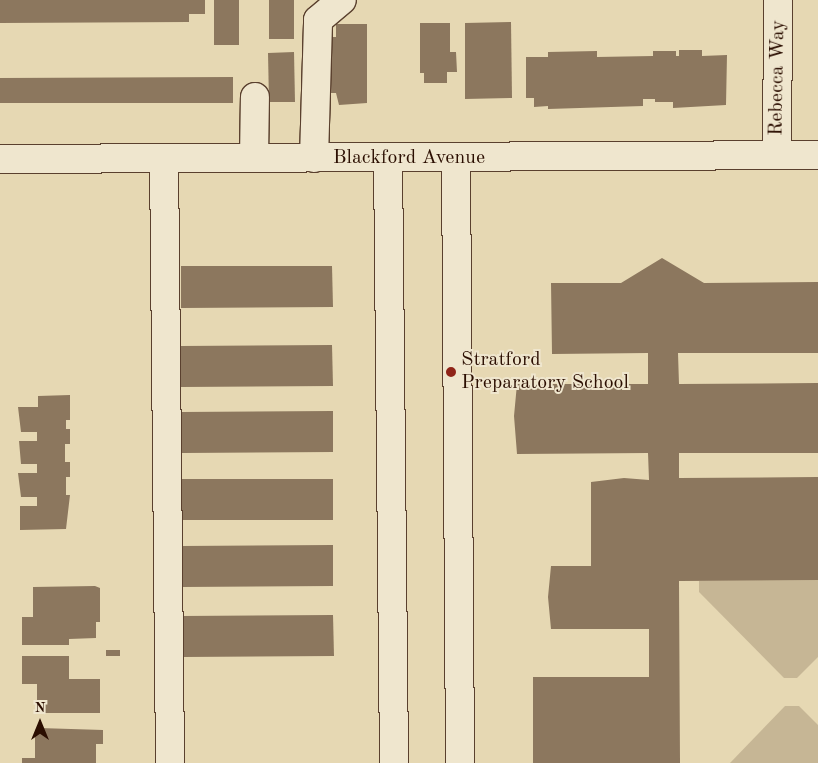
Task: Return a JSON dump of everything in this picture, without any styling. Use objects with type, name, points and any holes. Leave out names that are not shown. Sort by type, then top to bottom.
[{"type":"street","points":[[314,158],[318,20],[342,0]]},
{"type":"street","name":"Rebecca Way","points":[[777,155],[778,0]]},
{"type":"street","points":[[254,158],[255,97]]},
{"type":"street","name":"Blackford Avenue","points":[[0,159],[818,155]]},
{"type":"street","points":[[164,158],[170,763]]},
{"type":"street","points":[[388,158],[394,763]]},
{"type":"street","points":[[456,158],[460,763]]},
{"type":"shaded area","points":[[818,580],[818,657],[797,678],[784,678],[699,592],[699,581]]},
{"type":"shaded area","points":[[785,706],[799,706],[818,725],[818,763],[730,763]]},
{"type":"building","points":[[0,0],[205,0],[205,14],[189,14],[189,22],[0,23]]},
{"type":"building","points":[[214,0],[239,0],[239,45],[214,45]]},
{"type":"building","points":[[269,0],[294,0],[294,39],[269,39]]},
{"type":"building","points":[[511,22],[512,98],[465,99],[465,23]]},
{"type":"building","points":[[420,23],[450,23],[450,52],[456,52],[457,72],[447,72],[447,83],[424,83],[424,73],[420,73]]},
{"type":"building","points":[[336,24],[367,24],[367,103],[339,105],[336,93],[331,93],[329,37],[336,37]]},
{"type":"building","points":[[679,50],[702,50],[702,56],[727,55],[726,105],[673,108],[673,102],[655,102],[655,99],[643,99],[643,106],[548,109],[548,106],[534,107],[534,98],[526,98],[526,57],[548,57],[548,52],[597,51],[597,57],[653,56],[653,51],[676,51],[676,56],[679,56]]},
{"type":"building","points":[[294,52],[295,102],[269,102],[268,53]]},
{"type":"building","points":[[233,77],[233,103],[0,103],[0,78]]},
{"type":"building","points":[[662,258],[704,283],[818,282],[818,353],[678,353],[679,384],[818,383],[818,453],[679,453],[679,478],[818,477],[818,580],[679,581],[680,763],[533,763],[533,677],[649,677],[649,629],[551,629],[548,597],[551,566],[591,566],[591,482],[624,478],[649,480],[648,453],[517,454],[514,416],[517,384],[648,384],[648,353],[552,354],[551,283],[621,283]]},
{"type":"building","points":[[181,266],[332,266],[333,307],[181,308]]},
{"type":"building","points":[[332,345],[333,386],[181,387],[181,346]]},
{"type":"building","points":[[70,395],[70,420],[66,420],[66,429],[70,429],[70,444],[65,444],[65,462],[70,462],[70,477],[66,477],[66,495],[70,495],[66,529],[20,530],[20,506],[37,506],[37,497],[21,497],[18,473],[37,473],[37,464],[21,464],[19,441],[37,441],[37,432],[21,432],[18,407],[38,407],[38,396]]},
{"type":"building","points":[[333,411],[333,452],[182,453],[182,412]]},
{"type":"building","points":[[182,479],[333,479],[333,520],[182,520]]},
{"type":"building","points":[[333,545],[333,586],[182,587],[182,546]]},
{"type":"building","points":[[95,586],[100,588],[100,622],[96,622],[96,638],[69,639],[69,645],[22,645],[22,617],[33,617],[33,587]]},
{"type":"building","points":[[333,615],[334,656],[183,657],[182,616]]},
{"type":"building","points":[[106,650],[120,650],[120,656],[106,656]]},
{"type":"building","points":[[22,656],[69,656],[69,679],[100,679],[100,713],[37,713],[37,684],[22,684]]},
{"type":"building","points":[[39,728],[103,730],[103,744],[96,744],[96,763],[22,763],[22,758],[35,758],[35,730]]},
{"type":"place","name":"Stratford Preparatory School","points":[[451,372]]}]
